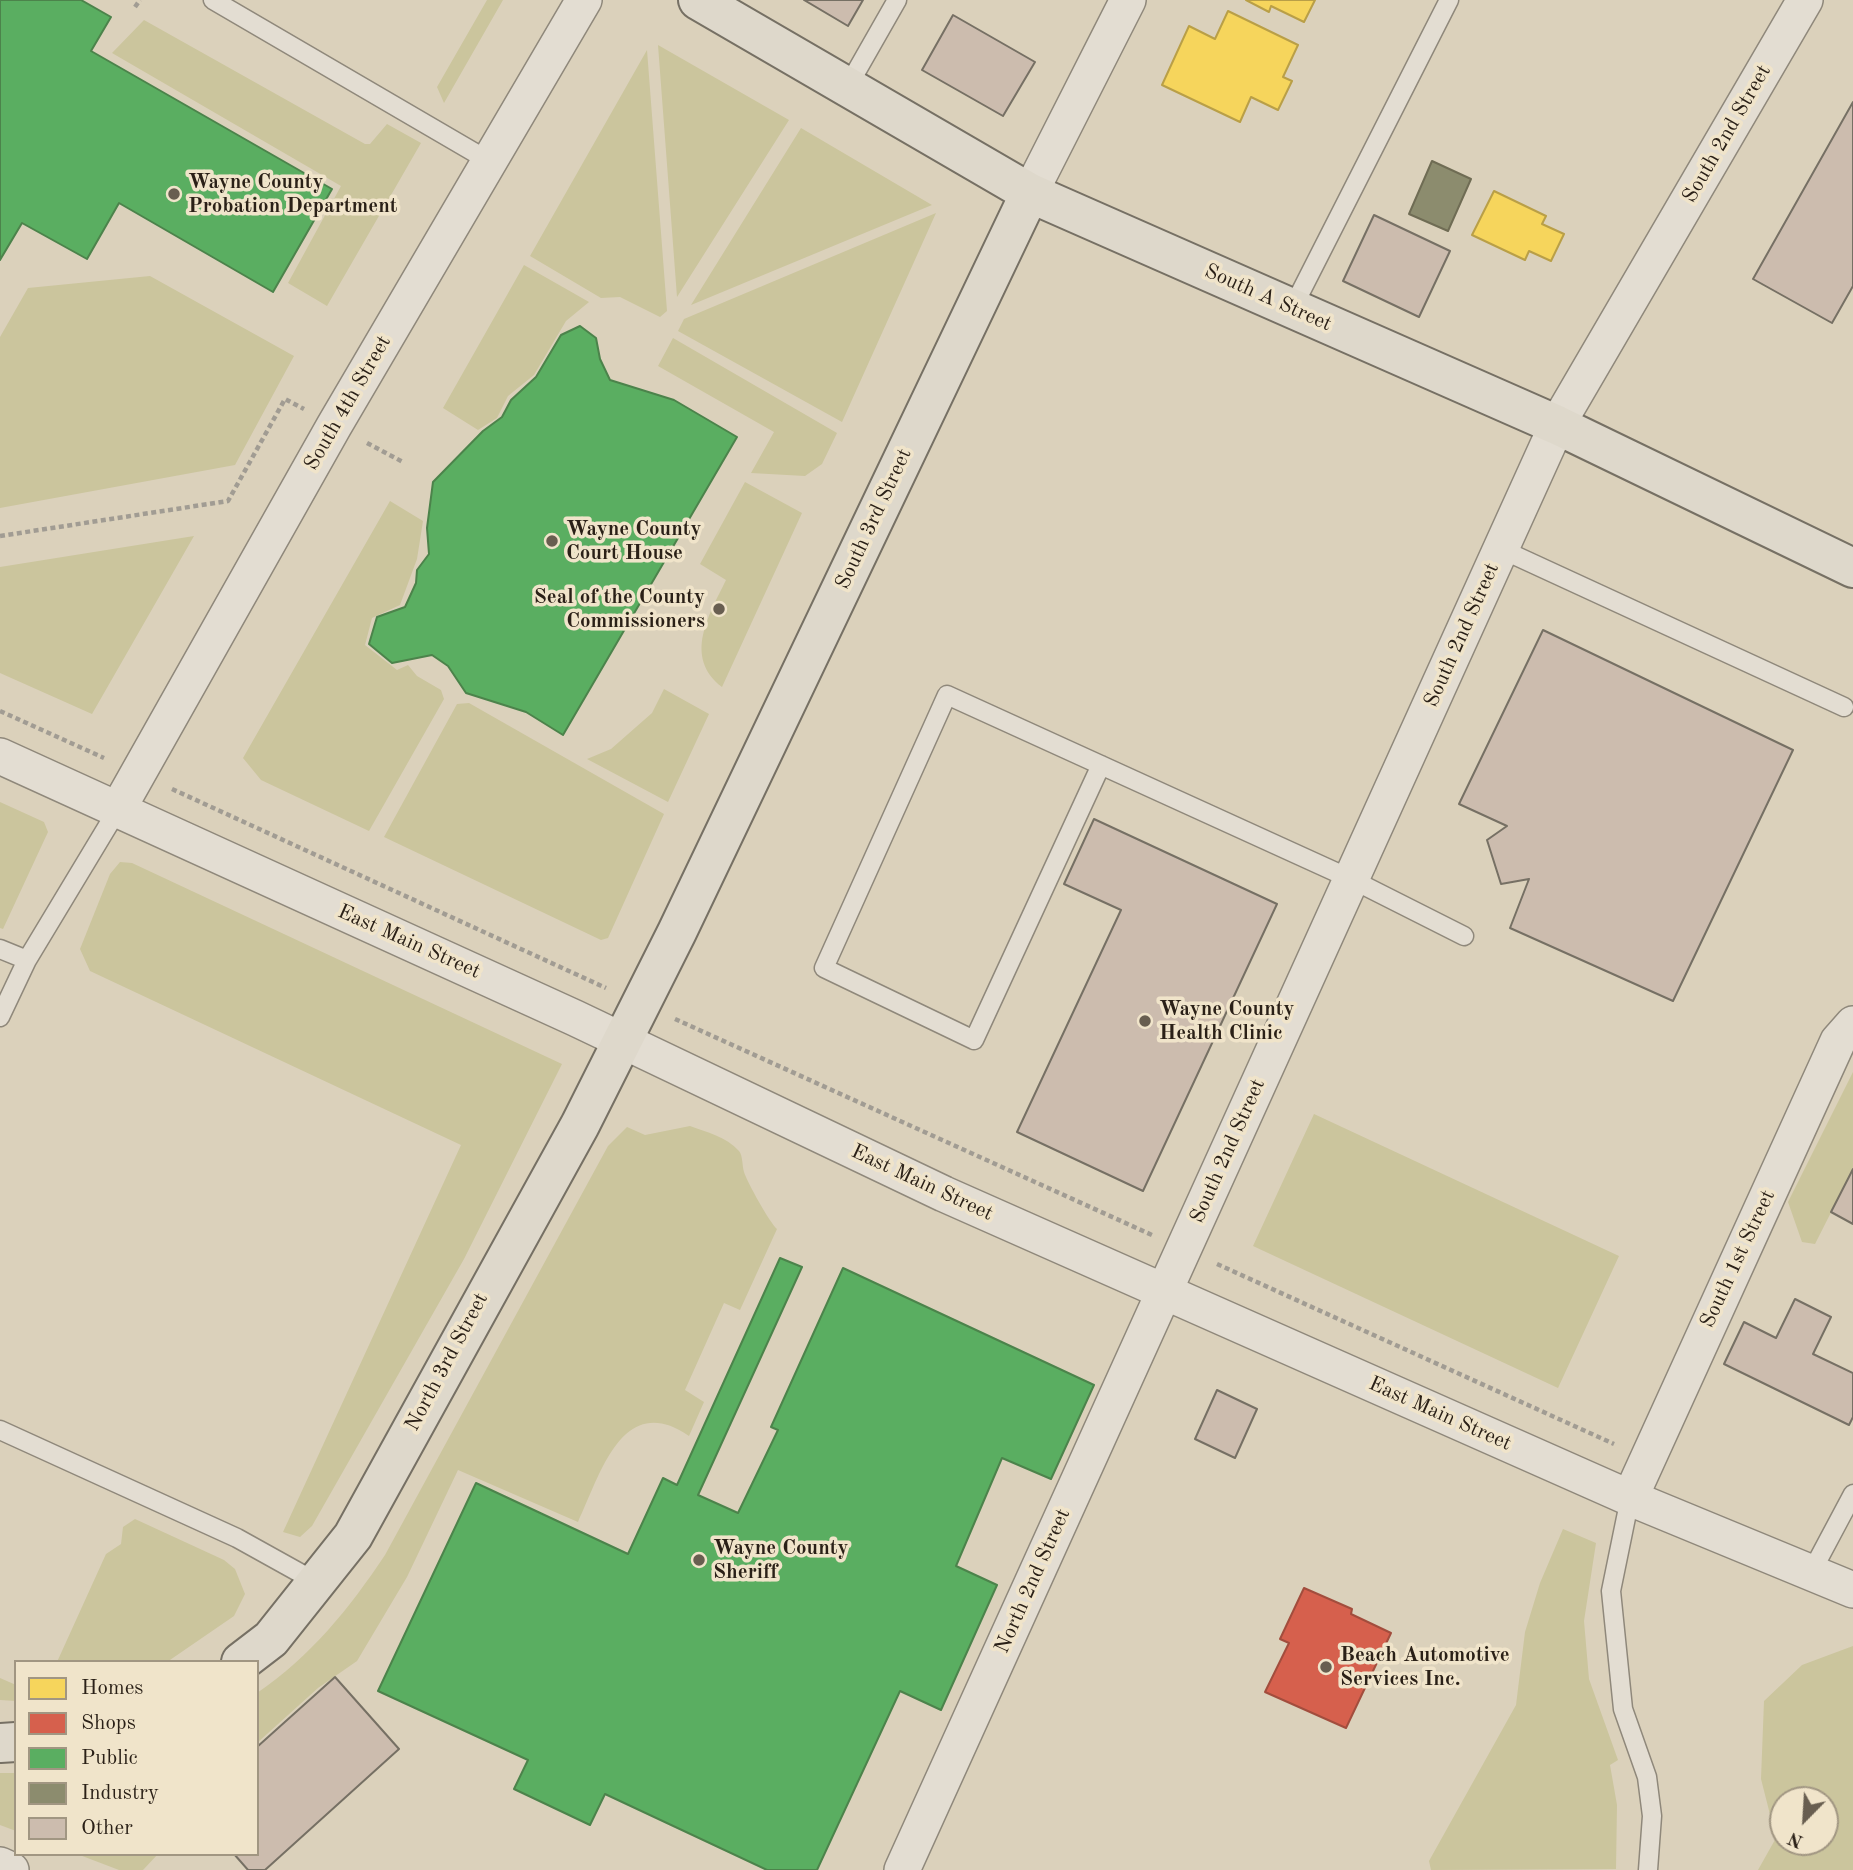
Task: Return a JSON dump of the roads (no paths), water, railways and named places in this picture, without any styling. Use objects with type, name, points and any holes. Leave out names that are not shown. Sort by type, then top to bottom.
[{"type":"main road","name":"South A Street","points":[[698,0],[1030,194],[1557,425],[1853,568]]},
{"type":"main road","name":"South 3rd Street","points":[[625,1041],[1030,194]]},
{"type":"main road","name":"North 3rd Street","points":[[244,1660],[271,1639],[353,1536],[625,1041]]},
{"type":"street","name":"South 4th Street","points":[[117,809],[334,426],[584,0]]},
{"type":"street","name":"South 3rd Street","points":[[1030,194],[1128,0]]},
{"type":"street","name":"South 2nd Street","points":[[1163,1292],[1557,425],[1805,0]]},
{"type":"street","name":"East Main Street","points":[[0,756],[625,1041],[944,1194],[1630,1498],[1853,1590]]},
{"type":"street","name":"South 1st Street","points":[[1630,1498],[1838,1041],[1853,1024]]},
{"type":"street","name":"North 2nd Street","points":[[901,1870],[1163,1292]]},
{"type":"street","points":[[0,1865],[11,1870]]},
{"type":"lane","points":[[213,0],[489,161]]},
{"type":"lane","points":[[848,86],[897,0]]},
{"type":"lane","points":[[1292,309],[1449,0]]},
{"type":"lane","points":[[1501,549],[1844,707]]},
{"type":"lane","points":[[1101,765],[974,1040],[824,968],[947,695],[1101,765],[1351,879],[1464,936]]},
{"type":"lane","points":[[0,1017],[27,960],[117,809]]},
{"type":"lane","points":[[0,949],[27,960]]},
{"type":"lane","points":[[0,1430],[237,1538],[318,1583]]},
{"type":"lane","points":[[1812,1571],[1853,1494]]},
{"type":"lane","points":[[1630,1498],[1611,1591],[1623,1709],[1647,1777],[1652,1816],[1648,1870]]},
{"type":"place","name":"Wayne County Probation Department","points":[[174,194]]},
{"type":"place","name":"Wayne County Court House","points":[[552,541]]},
{"type":"place","name":"Seal of the County Commissioners","points":[[719,609]]},
{"type":"place","name":"Wayne County Health Clinic","points":[[1145,1021]]},
{"type":"place","name":"Wayne County Sheriff","points":[[699,1560]]},
{"type":"place","name":"Beach Automotive Services Inc.","points":[[1326,1667]]}]
